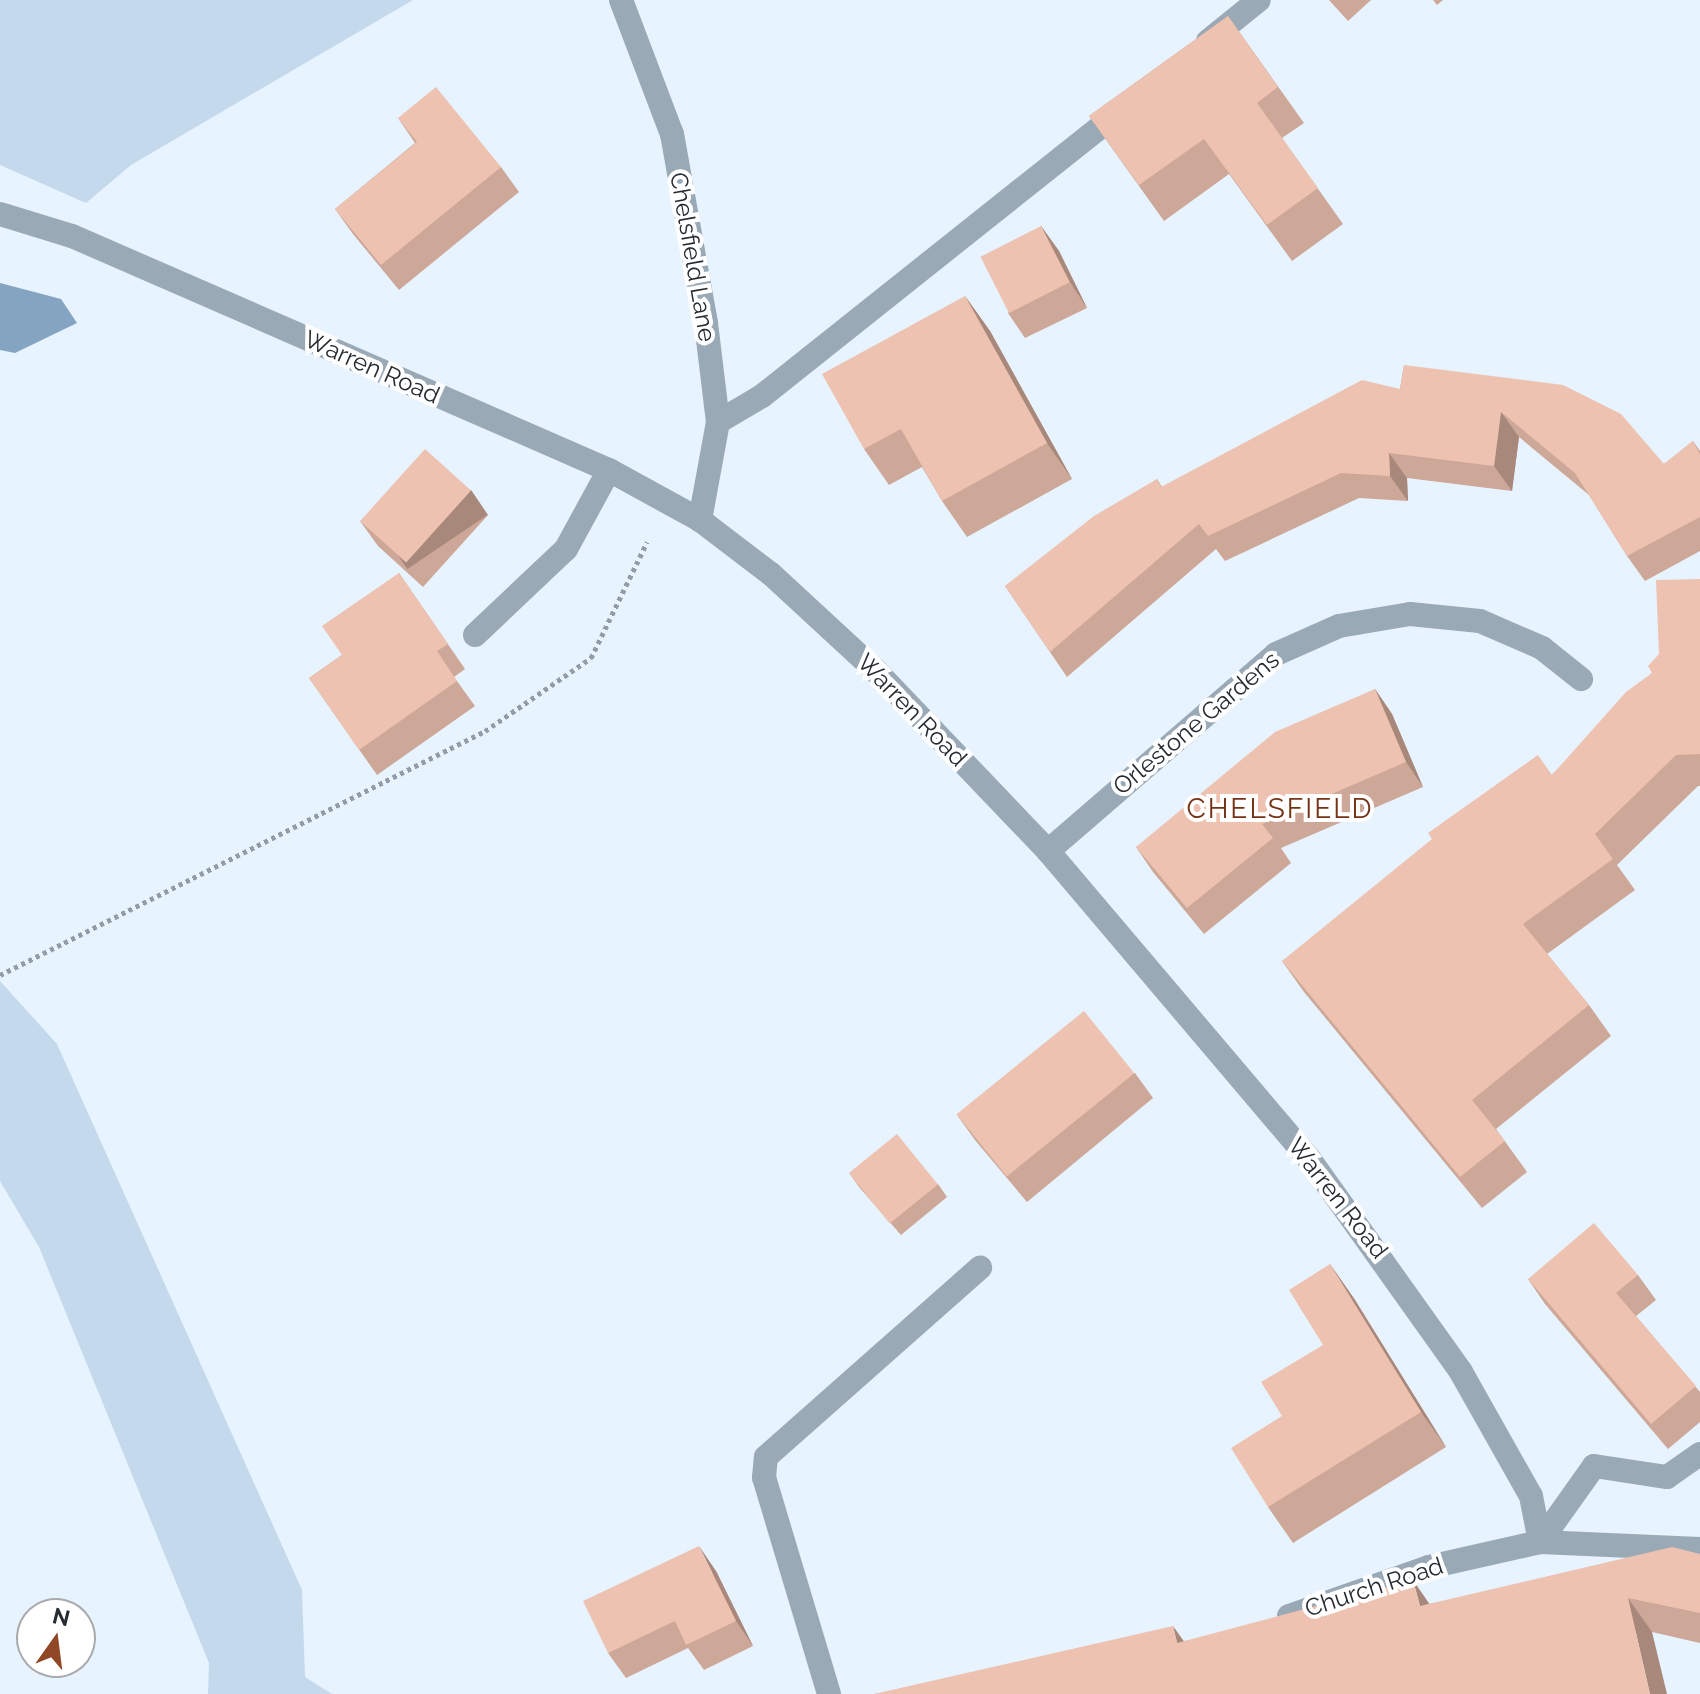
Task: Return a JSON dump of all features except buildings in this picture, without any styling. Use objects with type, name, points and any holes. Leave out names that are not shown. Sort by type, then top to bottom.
[{"type":"street","name":"Chelsfield Lane","points":[[621,0],[672,134],[718,422],[700,520]]},
{"type":"street","points":[[1185,59],[1259,0]]},
{"type":"street","points":[[718,422],[762,396],[1147,89]]},
{"type":"street","name":"Warren Road","points":[[0,214],[72,236],[609,470],[700,520],[876,671],[1048,851],[1383,1255],[1516,1467],[1540,1542]]},
{"type":"street","points":[[475,635],[566,549],[609,470]]},
{"type":"street","name":"Orlestone Gardens","points":[[1048,851],[1276,654],[1339,626],[1410,614],[1480,621],[1542,648],[1581,679]]},
{"type":"street","points":[[829,1694],[764,1478],[766,1457],[980,1268]]},
{"type":"street","points":[[1540,1542],[1594,1466],[1667,1477],[1700,1454]]},
{"type":"street","name":"Church Road","points":[[1262,1625],[1429,1567],[1540,1542],[1700,1549]]},
{"type":"path","points":[[0,975],[485,731],[591,658],[666,502]]},
{"type":"shaded area","points":[[0,0],[413,0],[131,165],[86,203],[0,165]]},
{"type":"shaded area","points":[[0,283],[61,299],[77,323],[15,353],[0,350]]},
{"type":"shaded area","points":[[0,981],[57,1044],[302,1590],[305,1677],[332,1694],[208,1694],[209,1663],[39,1247],[0,1181]]},
{"type":"district","name":"CHELSFIELD","points":[[1280,809]]}]
